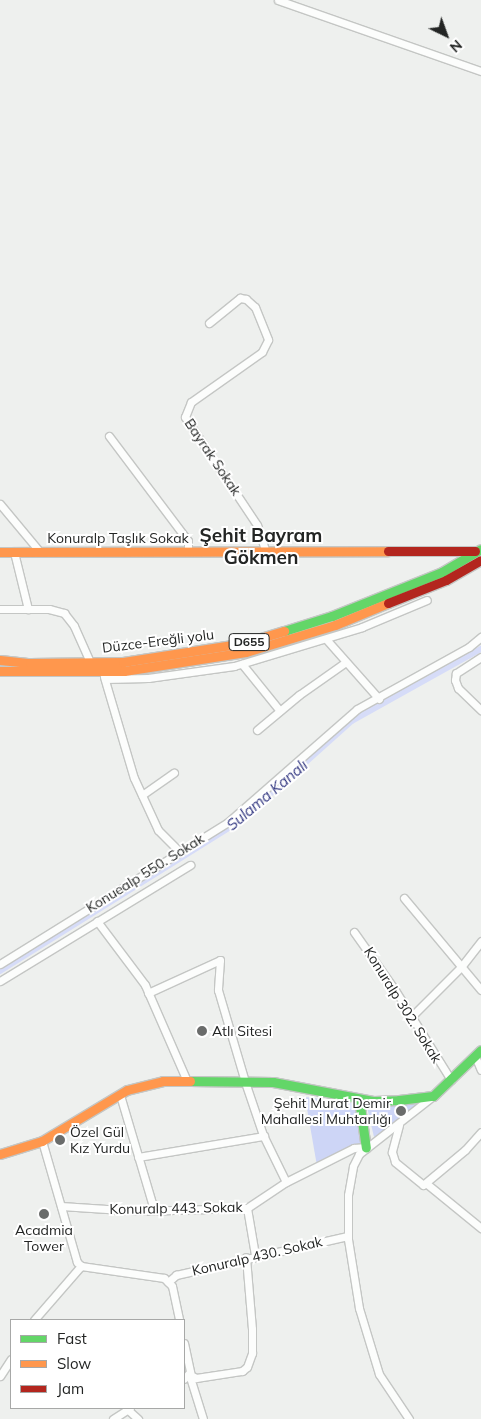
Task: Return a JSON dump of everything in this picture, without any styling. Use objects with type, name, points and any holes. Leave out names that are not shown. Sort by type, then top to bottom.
[{"type":"main road","name":"Konuralp Taşlık Sokak","points":[[0,552],[480,553]]},
{"type":"main road","name":"Düzce-Ereğli yolu","points":[[0,660],[123,662],[244,643],[332,616],[442,572],[480,553]]},
{"type":"main road","name":"Düzce-Ereğli yolu","points":[[0,672],[104,675],[246,652],[335,625],[446,580],[480,553]]},
{"type":"main road","points":[[0,1154],[42,1141],[120,1095],[163,1081],[273,1082],[374,1101],[433,1096],[478,1053]]},
{"type":"main road","points":[[359,1099],[366,1147]]},
{"type":"street","points":[[278,0],[481,71]]},
{"type":"street","name":"Bayrak Sokak","points":[[209,323],[240,298],[246,299],[255,307],[268,340],[262,352],[191,402],[185,417],[258,524],[266,552]]},
{"type":"street","points":[[109,436],[188,541],[188,552]]},
{"type":"street","points":[[0,504],[40,552]]},
{"type":"street","points":[[14,552],[28,609]]},
{"type":"street","points":[[180,852],[158,830],[142,795],[128,762],[122,729],[104,675],[148,678],[242,664],[326,639],[427,600]]},
{"type":"street","points":[[0,609],[50,609],[64,614],[74,626],[90,662]]},
{"type":"street","name":"Konuealp 550. Sokak","points":[[0,964],[228,822],[336,724],[357,709],[379,699],[481,637]]},
{"type":"street","points":[[326,639],[379,699]]},
{"type":"street","points":[[481,657],[456,673],[455,680],[458,688],[481,710]]},
{"type":"street","points":[[257,730],[346,662]]},
{"type":"street","points":[[242,664],[280,711]]},
{"type":"street","points":[[142,795],[174,773]]},
{"type":"street","points":[[0,981],[190,864]]},
{"type":"street","points":[[404,898],[481,990]]},
{"type":"street","points":[[97,922],[112,938],[148,993],[187,1081]]},
{"type":"street","name":"Konuralp 302. Sokak","points":[[354,932],[451,1080]]},
{"type":"street","points":[[411,1017],[461,967],[481,941]]},
{"type":"street","points":[[148,993],[220,960],[218,990],[264,1136],[286,1182]]},
{"type":"street","points":[[478,1053],[481,1070]]},
{"type":"street","points":[[120,1095],[154,1210]]},
{"type":"street","points":[[409,1419],[379,1374],[359,1308],[348,1236],[348,1195],[353,1166],[366,1147],[399,1124],[433,1096]]},
{"type":"street","points":[[399,1124],[392,1152],[395,1162],[423,1185],[427,1184],[481,1228]]},
{"type":"street","points":[[427,1184],[481,1132]]},
{"type":"street","points":[[138,1157],[264,1136]]},
{"type":"street","points":[[42,1141],[81,1266]]},
{"type":"street","name":"Konuralp 443. Sokak","points":[[61,1206],[154,1210],[246,1208],[286,1182],[354,1148],[366,1147]]},
{"type":"street","points":[[246,1208],[255,1255]]},
{"type":"street","name":"Konuralp 430. Sokak","points":[[168,1282],[176,1275],[246,1257],[348,1236]]},
{"type":"street","points":[[186,1377],[196,1378],[242,1371],[247,1367],[252,1353],[252,1329],[246,1257]]},
{"type":"street","points":[[81,1266],[164,1278],[168,1282],[179,1319]]},
{"type":"street","points":[[35,1319],[81,1266]]},
{"type":"street","points":[[185,1360],[186,1377],[203,1419]]},
{"type":"street","points":[[0,1376],[10,1361]]},
{"type":"street","points":[[113,1419],[128,1409],[138,1419]]},
{"type":"shaded area","points":[[305,1097],[356,1103],[361,1143],[317,1166]]},
{"type":"shaded area","points":[[420,1102],[380,1134],[374,1137],[366,1103]]},
{"type":"waterway","name":"Sulama Kanalı","points":[[0,971],[240,821],[352,721],[481,649]]},
{"type":"traffic: fast","points":[[284,631],[332,616],[442,572],[481,549]]},
{"type":"traffic: fast","points":[[190,1081],[273,1082],[374,1101],[399,1100],[433,1096],[481,1050]]},
{"type":"traffic: fast","points":[[359,1099],[366,1148]]},
{"type":"traffic: slow","points":[[0,552],[388,551]]},
{"type":"traffic: slow","points":[[0,671],[124,671],[246,652],[335,625],[388,603]]},
{"type":"traffic: slow","points":[[0,660],[30,663],[123,662],[244,643],[284,631]]},
{"type":"traffic: slow","points":[[0,1154],[42,1141],[127,1090],[163,1081],[190,1081]]},
{"type":"traffic: jam","points":[[388,551],[475,551]]},
{"type":"traffic: jam","points":[[388,603],[446,580],[481,560]]},
{"type":"place","name":"Atlı Sitesi","points":[[202,1031]]},
{"type":"place","name":"Şehit Murat Demir Mahallesi Muhtarlığı","points":[[401,1111]]},
{"type":"place","name":"Özel Gül Kız Yurdu","points":[[60,1140]]},
{"type":"place","name":"Acadmia Tower","points":[[44,1214]]},
{"type":"district","name":"Şehit Bayram Gökmen","points":[[261,547]]}]
